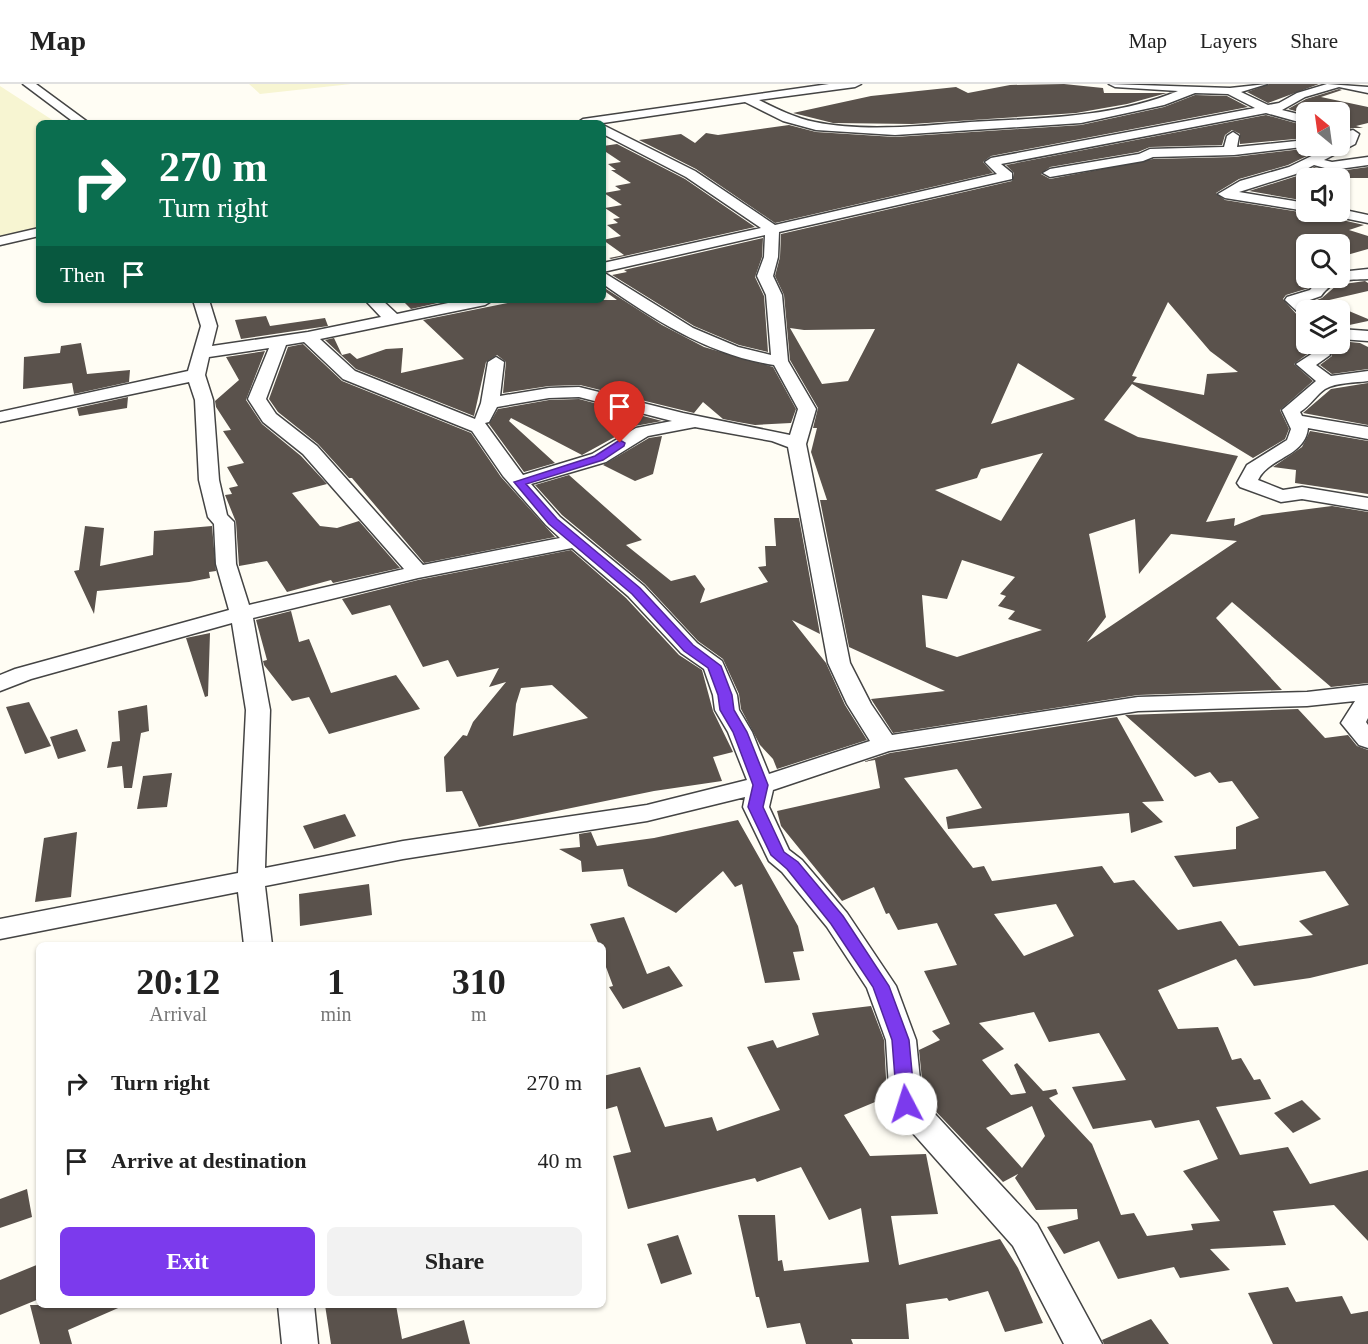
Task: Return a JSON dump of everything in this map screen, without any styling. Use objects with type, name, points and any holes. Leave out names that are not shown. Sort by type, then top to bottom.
[{"type":"street","points":[[29,84],[80,120]]},
{"type":"street","points":[[606,120],[855,84]]},
{"type":"street","points":[[1115,84],[1230,91],[1261,84]]},
{"type":"street","points":[[606,267],[1007,176],[991,162],[1283,106],[1301,95],[1339,84],[1368,90]]},
{"type":"street","points":[[746,98],[787,118],[816,126],[895,130],[1081,118],[1160,103],[1194,89]]},
{"type":"street","points":[[1230,91],[1266,109],[1296,117]]},
{"type":"street","points":[[1234,151],[1230,147],[1234,129],[1239,123],[1254,118],[1256,112],[1266,109]]},
{"type":"street","points":[[606,130],[674,163],[710,184],[772,229]]},
{"type":"street","points":[[1350,137],[1367,138]]},
{"type":"street","points":[[1050,173],[1143,157],[1150,153],[1234,151],[1296,145]]},
{"type":"street","points":[[1300,168],[1321,156]]},
{"type":"street","points":[[1314,161],[1332,166],[1368,161]]},
{"type":"street","points":[[1296,170],[1245,184],[1226,194],[1296,205]]},
{"type":"street","points":[[1350,215],[1368,219]]},
{"type":"street","points":[[772,229],[771,257],[765,276],[774,295],[780,361],[807,409],[797,444],[839,663],[859,704],[885,744]]},
{"type":"street","points":[[0,241],[36,233]]},
{"type":"street","points":[[1350,275],[1368,274]]},
{"type":"street","points":[[606,279],[702,340],[750,358],[780,361]]},
{"type":"street","points":[[1296,303],[1293,300],[1316,293],[1319,288]]},
{"type":"street","points":[[202,303],[209,326],[196,375],[204,400],[209,480],[218,516],[224,522],[226,564],[241,614],[258,720],[251,880],[258,942]]},
{"type":"street","points":[[376,303],[393,319]]},
{"type":"street","points":[[202,353],[308,337],[470,303]]},
{"type":"street","points":[[1350,335],[1368,336]]},
{"type":"street","points":[[308,337],[349,375],[478,428],[519,482],[575,541],[614,571],[689,648],[714,666],[725,695],[727,710],[740,732],[760,785],[756,807],[778,855],[792,866],[837,920],[881,986],[901,1040],[906,1104],[1025,1235],[1054,1293],[1084,1344]]},
{"type":"street","points":[[280,340],[258,399],[269,418],[310,450],[418,572]]},
{"type":"street","points":[[1321,354],[1304,364],[1329,382]]},
{"type":"street","points":[[478,428],[490,404],[496,362]]},
{"type":"street","points":[[0,417],[196,375]]},
{"type":"street","points":[[1368,376],[1318,386],[1307,400],[1291,410],[1300,429],[1295,443],[1254,469],[1247,483],[1281,496],[1302,493],[1368,504]]},
{"type":"street","points":[[490,404],[549,393],[579,392],[700,421],[777,436],[797,444]]},
{"type":"street","points":[[1294,420],[1368,433]]},
{"type":"street","points":[[519,482],[599,458],[642,432],[700,421]]},
{"type":"street","points":[[0,684],[23,674],[241,614],[418,572],[575,541]]},
{"type":"street","points":[[0,929],[403,850],[646,813],[760,785],[885,744],[1138,704],[1307,699],[1368,692]]},
{"type":"street","points":[[1368,698],[1353,723],[1368,740]]},
{"type":"street","points":[[296,1308],[300,1344]]},
{"type":"shaded area","points":[[249,84],[351,84],[260,94]]},
{"type":"shaded area","points":[[0,86],[52,120],[36,120],[36,229],[0,237]]},
{"type":"building","points":[[1064,84],[1103,88],[1104,93],[1167,93],[1127,104],[1076,113],[912,124],[833,123],[793,113],[871,96],[956,87],[968,93],[1010,85]]},
{"type":"building","points":[[1269,84],[1319,84],[1268,103],[1247,92]]},
{"type":"building","points":[[1339,89],[1342,90],[1321,97],[1344,102],[1301,102]]},
{"type":"building","points":[[1195,95],[1227,96],[1248,107],[991,156],[983,162],[993,173],[775,223],[696,169],[639,140],[681,134],[695,143],[706,133],[718,135],[789,125],[816,132],[895,137],[1081,125],[1164,107]]},
{"type":"building","points":[[1350,103],[1368,107],[1368,123],[1356,126],[1363,128],[1350,129]]},
{"type":"building","points":[[1296,105],[1296,111],[1288,109]]},
{"type":"building","points":[[1266,115],[1296,123],[1296,139],[1240,144],[1240,134],[1232,130],[1225,135],[1222,145],[1150,147],[1138,152],[1050,167],[1041,174],[1050,179],[1153,159],[1234,157],[1296,150],[1296,156],[1307,156],[1288,165],[1239,179],[1216,193],[1225,200],[1296,211],[1296,222],[1350,222],[1364,225],[1349,230],[1368,236],[1368,249],[1350,254],[1350,234],[1296,234],[1296,288],[1309,288],[1286,295],[1283,299],[1296,314],[1296,354],[1307,354],[1294,364],[1313,381],[1280,410],[1289,429],[1285,439],[1253,458],[1132,384],[1104,420],[1138,437],[1238,456],[1206,522],[1235,518],[1234,526],[1262,515],[1332,506],[1368,512],[1368,683],[1331,687],[1232,602],[1216,618],[1282,690],[1138,695],[893,733],[871,699],[945,691],[849,647],[820,500],[827,500],[811,452],[817,428],[813,428],[818,408],[790,360],[784,295],[775,276],[780,257],[781,234],[1012,181],[1014,173],[1006,165]],"holes":[[[1168,302],[1210,351],[1238,372],[1207,374],[1204,395],[1133,382],[1137,377],[1132,376]],[[790,328],[804,330],[875,329],[848,381],[822,384]],[[1018,363],[1075,399],[991,424]],[[1043,453],[1001,521],[935,490],[977,478],[981,469]],[[1135,519],[1139,574],[1171,534],[1237,541],[1087,642],[1106,617],[1089,534]],[[962,560],[1015,577],[1000,594],[1006,596],[998,606],[1015,611],[1008,619],[1042,630],[957,657],[926,647],[922,595],[947,599]]]},
{"type":"building","points":[[617,144],[685,179],[755,227],[611,259],[609,258],[624,255],[606,242],[606,239],[621,236],[607,225],[618,223],[613,219],[620,218],[606,208],[622,205],[606,193],[621,190],[615,186],[631,183],[611,170],[616,170],[608,164],[621,162],[606,152],[606,146]]},
{"type":"building","points":[[1368,167],[1368,178],[1350,178],[1350,170]]},
{"type":"building","points":[[1296,176],[1296,199],[1249,191]]},
{"type":"building","points":[[763,238],[762,257],[755,277],[764,296],[768,352],[739,345],[694,326],[612,275],[627,272],[624,270]]},
{"type":"building","points":[[1365,281],[1368,283],[1368,291],[1329,300],[1317,300],[1334,288],[1350,288],[1350,283]]},
{"type":"building","points":[[606,289],[662,325],[704,347],[773,367],[796,409],[791,423],[755,425],[738,422],[723,419],[703,402],[694,413],[580,385],[549,386],[503,393],[506,362],[497,355],[486,362],[474,416],[356,369],[325,340],[334,338],[342,355],[350,353],[357,359],[386,349],[403,348],[401,373],[464,359],[423,320],[508,303],[606,303],[606,300],[617,300],[606,292]]},
{"type":"building","points":[[405,303],[438,303],[411,309]]},
{"type":"building","points":[[1350,311],[1368,319],[1368,321],[1350,325]]},
{"type":"building","points":[[266,316],[270,326],[325,318],[328,326],[241,339],[235,320]]},
{"type":"building","points":[[1350,342],[1360,343],[1368,347],[1368,369],[1332,374],[1320,365],[1332,356],[1331,354],[1350,354]]},
{"type":"building","points":[[81,343],[87,374],[130,370],[129,382],[74,394],[72,383],[23,389],[24,357],[60,353],[61,346]]},
{"type":"building","points":[[303,344],[342,381],[471,433],[501,477],[555,537],[424,563],[352,478],[349,478],[318,444],[278,412],[269,399],[288,347]]},
{"type":"building","points":[[265,351],[246,400],[262,424],[301,456],[327,484],[292,493],[320,526],[337,528],[359,521],[400,568],[333,583],[331,580],[287,592],[267,561],[239,566],[236,522],[225,495],[232,494],[229,488],[238,486],[227,467],[244,463],[223,431],[231,430],[216,407],[215,401],[239,380],[226,357]]},
{"type":"building","points":[[1368,383],[1368,425],[1303,413],[1331,389]]},
{"type":"building","points":[[128,397],[127,408],[79,416],[77,408]]},
{"type":"building","points":[[579,399],[662,421],[635,426],[582,455],[511,418],[509,421],[555,463],[524,472],[489,424],[498,409],[549,400]]},
{"type":"building","points":[[1310,431],[1368,441],[1368,494],[1295,483],[1296,470],[1273,467],[1302,447]]},
{"type":"building","points":[[662,436],[653,474],[635,481],[603,465],[649,438]]},
{"type":"building","points":[[569,475],[642,540],[626,545],[671,581],[695,575],[705,589],[700,603],[768,582],[758,567],[766,566],[765,546],[776,546],[774,518],[799,518],[820,634],[792,620],[826,663],[845,705],[867,740],[777,769],[773,759],[760,745],[741,709],[739,694],[723,659],[698,641],[645,584],[562,515],[535,485]]},
{"type":"building","points":[[85,526],[104,528],[100,566],[153,555],[154,531],[212,526],[216,571],[209,572],[210,578],[189,582],[97,591],[94,614],[74,571],[79,570]]},
{"type":"building","points":[[571,550],[626,598],[679,655],[702,670],[713,711],[733,752],[713,757],[722,781],[654,791],[479,827],[462,791],[446,792],[444,757],[463,735],[467,736],[473,722],[506,682],[489,687],[499,668],[457,677],[448,660],[423,667],[390,605],[352,615],[342,599],[418,580]],"holes":[[[552,685],[588,718],[513,736],[516,704],[521,688]]]},
{"type":"building","points":[[291,611],[299,642],[309,639],[331,693],[396,675],[420,709],[329,734],[309,697],[292,701],[264,665],[263,661],[267,660],[256,620]]},
{"type":"building","points":[[210,633],[208,696],[205,697],[186,638]]},
{"type":"building","points":[[29,702],[51,746],[25,754],[6,707]]},
{"type":"building","points":[[147,705],[149,731],[141,733],[132,788],[124,788],[122,766],[107,768],[112,742],[120,741],[118,711]]},
{"type":"building","points":[[1298,709],[1325,738],[1348,735],[1357,746],[1368,750],[1368,964],[1310,978],[1254,986],[1236,959],[1158,990],[1178,1029],[1218,1027],[1232,1060],[1241,1058],[1254,1080],[1260,1079],[1271,1099],[1216,1107],[1240,1155],[1288,1147],[1310,1184],[1368,1170],[1368,1241],[1334,1205],[1273,1211],[1286,1245],[1210,1249],[1230,1270],[1180,1278],[1174,1267],[1118,1279],[1099,1241],[1064,1254],[1047,1227],[1078,1219],[1077,1209],[1036,1210],[1015,1178],[1018,1174],[1003,1182],[924,1099],[919,1050],[940,1040],[932,1031],[950,1024],[924,971],[957,965],[937,923],[898,930],[889,913],[886,914],[874,887],[842,901],[781,826],[777,811],[880,788],[875,760],[863,762],[890,753],[1117,717],[1164,801],[1142,802],[1163,822],[1131,833],[1129,813],[948,829],[946,817],[982,808],[957,769],[904,778],[973,868],[984,866],[992,881],[1102,866],[1114,883],[1134,880],[1178,930],[1221,921],[1239,946],[1313,935],[1299,921],[1349,905],[1325,871],[1193,887],[1174,856],[1236,849],[1236,827],[1259,818],[1232,781],[1219,783],[1210,772],[1195,777],[1125,715]],"holes":[[[1056,904],[1074,936],[1024,956],[994,914]],[[1034,1012],[1049,1042],[1099,1033],[1126,1080],[1072,1087],[1093,1129],[1151,1120],[1155,1128],[1199,1120],[1218,1159],[1183,1171],[1220,1221],[1191,1224],[1193,1230],[1147,1236],[1134,1213],[1121,1215],[1092,1144],[1049,1098],[1058,1094],[1056,1089],[1043,1091],[1017,1063],[1014,1065],[1026,1093],[1011,1095],[982,1060],[1004,1049],[979,1023]],[[1032,1106],[1045,1136],[1022,1168],[986,1128]]]},
{"type":"building","points":[[77,729],[86,751],[58,759],[50,737]]},
{"type":"building","points":[[172,773],[167,807],[137,809],[143,776]]},
{"type":"building","points":[[345,814],[356,836],[314,849],[303,826]]},
{"type":"building","points":[[738,820],[798,926],[804,951],[793,952],[800,980],[765,983],[742,884],[735,887],[723,871],[676,913],[628,886],[623,869],[582,872],[581,861],[559,849],[580,847],[579,834],[591,832],[597,846],[654,838]]},
{"type":"building","points":[[77,832],[71,897],[35,902],[44,838]]},
{"type":"building","points":[[369,884],[372,915],[300,926],[299,894]]},
{"type":"building","points":[[624,917],[647,974],[669,966],[683,986],[623,1009],[609,987],[613,986],[606,967],[606,942],[598,942],[590,924]]},
{"type":"building","points":[[871,1006],[884,1040],[887,1097],[844,1115],[870,1156],[926,1154],[938,1214],[891,1216],[899,1265],[1000,1239],[1018,1268],[1043,1323],[1005,1332],[988,1291],[949,1301],[947,1298],[906,1304],[909,1339],[851,1339],[853,1344],[806,1344],[800,1323],[767,1328],[759,1297],[756,1297],[738,1215],[775,1215],[778,1261],[782,1260],[784,1271],[869,1262],[861,1208],[829,1220],[801,1167],[757,1182],[755,1178],[628,1209],[613,1156],[631,1152],[617,1106],[606,1109],[606,1075],[640,1067],[665,1127],[712,1117],[717,1131],[780,1110],[747,1047],[773,1040],[777,1048],[819,1035],[812,1013]]},
{"type":"building","points":[[1302,1100],[1321,1119],[1293,1133],[1274,1113]]},
{"type":"building","points":[[27,1189],[32,1217],[0,1228],[0,1199]]},
{"type":"building","points":[[678,1235],[692,1274],[661,1284],[647,1244]]},
{"type":"building","points":[[36,1265],[36,1300],[0,1315],[0,1280]]},
{"type":"building","points":[[1288,1287],[1296,1302],[1342,1296],[1351,1314],[1368,1311],[1368,1344],[1273,1344],[1248,1293]]},
{"type":"building","points":[[30,1305],[36,1305],[36,1308],[118,1308],[68,1330],[72,1344],[40,1344]]},
{"type":"building","points":[[325,1308],[397,1308],[402,1339],[464,1320],[470,1344],[331,1344]]},
{"type":"building","points":[[1151,1319],[1169,1344],[1104,1344],[1102,1340]]},
{"type":"route","points":[[620,443],[599,458],[519,482],[553,521],[614,571],[636,591],[689,648],[714,666],[725,695],[727,710],[740,732],[760,785],[756,807],[778,855],[792,866],[837,920],[881,986],[901,1040],[906,1104]]}]
